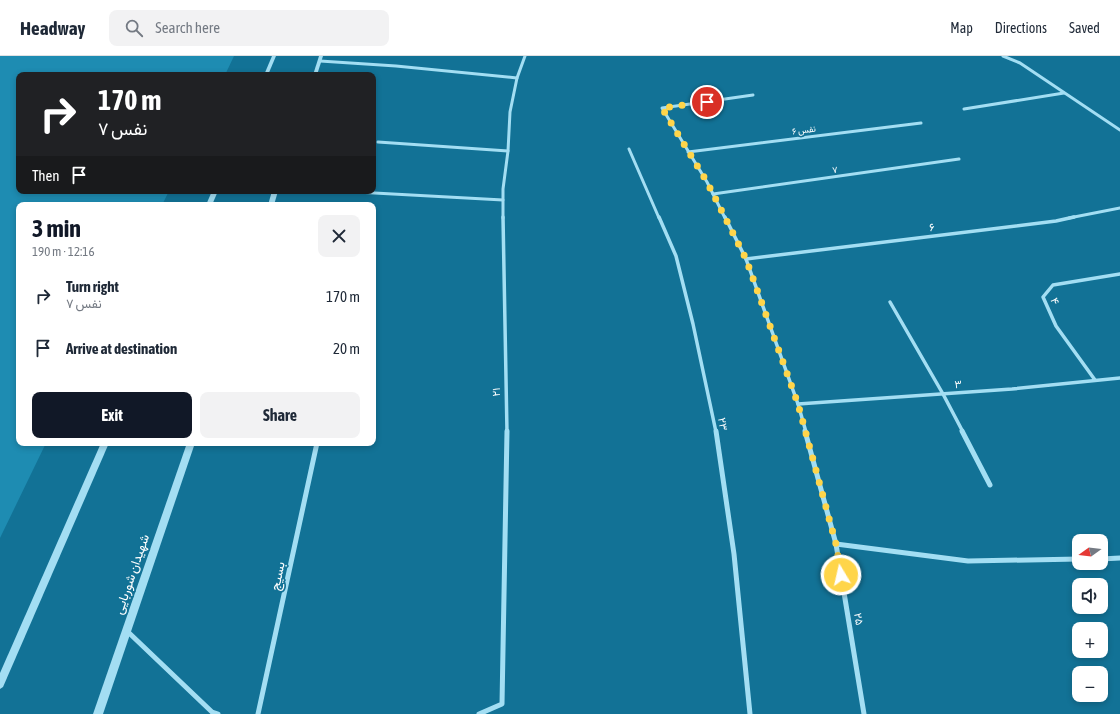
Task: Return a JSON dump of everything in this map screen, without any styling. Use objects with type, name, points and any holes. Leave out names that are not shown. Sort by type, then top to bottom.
[{"type":"street","points":[[267,72],[274,56]]},
{"type":"street","points":[[316,72],[321,56]]},
{"type":"street","name":"۲۱","points":[[479,714],[502,704],[507,435],[503,200],[510,112],[517,78],[525,56]]},
{"type":"street","points":[[1003,56],[1020,63],[1120,130]]},
{"type":"street","points":[[320,61],[396,66],[517,78]]},
{"type":"street","points":[[964,110],[1065,93]]},
{"type":"street","name":"۲۵","points":[[753,95],[662,108],[713,194],[746,259],[798,404],[836,544],[864,714]]},
{"type":"street","name":"نفس ۶","points":[[688,152],[921,123]]},
{"type":"street","points":[[378,142],[508,151]]},
{"type":"street","name":"۲۳","points":[[629,149],[676,256],[693,324],[714,422],[734,554],[750,714]]},
{"type":"street","name":"۷","points":[[713,194],[959,159]]},
{"type":"street","points":[[376,193],[503,200]]},
{"type":"street","name":"۶","points":[[746,259],[1056,221],[1120,208]]},
{"type":"street","name":"۴","points":[[1095,380],[1056,326],[1043,297],[1053,285],[1120,274]]},
{"type":"street","points":[[890,302],[943,394],[990,485]]},
{"type":"street","name":"۳","points":[[798,404],[943,394],[1120,378]]},
{"type":"street","points":[[0,684],[104,446]]},
{"type":"street","name":"شهیدان شوربایی","points":[[98,714],[190,446]]},
{"type":"street","name":"بسیج","points":[[258,714],[316,446]]},
{"type":"street","points":[[836,544],[968,561],[1072,559]]},
{"type":"street","points":[[1108,559],[1120,558]]},
{"type":"street","points":[[126,630],[212,712],[218,714]]},
{"type":"shaded area","points":[[0,56],[234,56],[226,72],[16,72],[16,194],[168,194],[164,202],[16,202],[16,446],[45,446],[0,538]]},
{"type":"route","points":[[707,102],[662,108],[707,182],[746,259],[798,404],[836,544],[841,575]]}]
